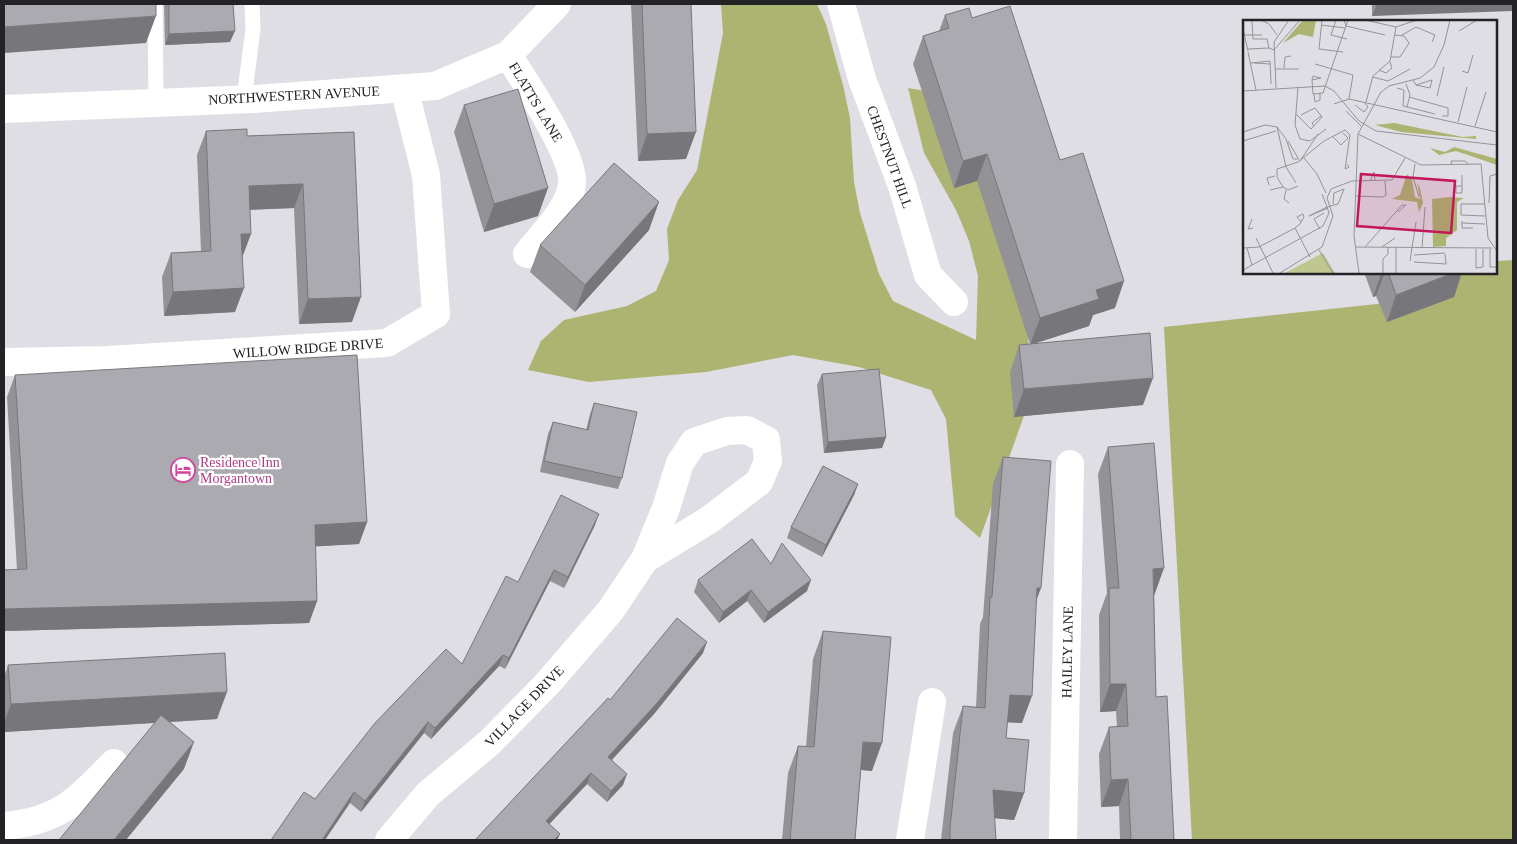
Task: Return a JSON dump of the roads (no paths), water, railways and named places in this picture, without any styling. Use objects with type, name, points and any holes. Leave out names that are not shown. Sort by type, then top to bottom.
[{"type":"street","name":"NORTHWESTERN AVENUE","points":[[4,109],[244,100],[435,86],[508,55],[557,4]]},
{"type":"street","name":"CHESTNUT HILL","points":[[841,4],[862,79],[902,186],[928,274],[954,302]]},
{"type":"street","name":"FLATTS LANE","points":[[508,55],[564,149],[572,184],[562,210],[527,254]]},
{"type":"street","name":"WILLOW RIDGE DRIVE","points":[[4,362],[107,360],[387,343],[436,314],[426,175],[404,88]]},
{"type":"street","name":"VILLAGE DRIVE","points":[[389,840],[428,794],[489,743],[547,684],[611,610],[645,559],[666,508],[680,463],[694,442],[727,431],[740,430],[747,430],[766,440],[768,462],[759,482],[709,520],[645,559]]},
{"type":"street","name":"HAILEY LANE","points":[[1063,840],[1070,464]]},
{"type":"street","points":[[910,840],[932,702]]},
{"type":"street","points":[[4,826],[24,824],[52,816],[80,796],[114,763]]},
{"type":"lane","points":[[155,4],[156,103]]},
{"type":"lane","points":[[244,100],[253,29],[252,4]]},
{"type":"place","name":"Residence Inn Morgantown","points":[[183,470]]}]
